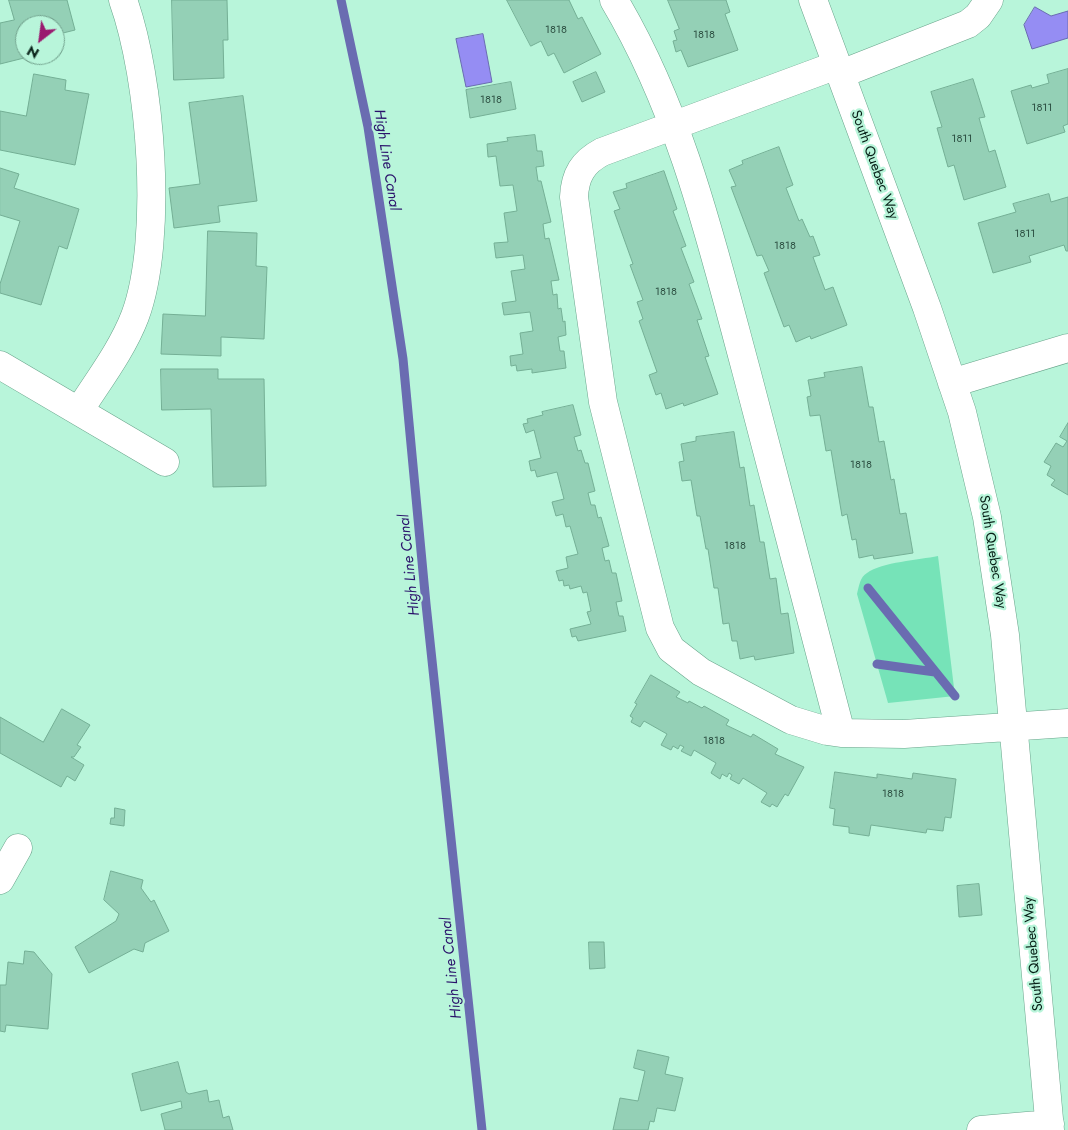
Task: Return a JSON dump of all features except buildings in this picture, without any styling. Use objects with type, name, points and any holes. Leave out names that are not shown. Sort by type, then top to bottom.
[{"type":"street","points":[[79,411],[121,346],[134,318],[145,280],[149,254],[149,145],[142,86],[123,0]]},
{"type":"street","points":[[614,0],[643,53],[674,127],[711,237],[841,733]]},
{"type":"street","name":"South Quebec Way","points":[[813,0],[927,308],[975,459],[987,517],[1000,598],[1014,727],[1050,1127]]},
{"type":"street","points":[[989,0],[978,16],[968,24],[594,156],[583,166],[574,187],[594,349],[603,402],[658,622],[672,649],[701,672],[791,720],[808,726],[841,733],[904,734],[1068,722]]},
{"type":"street","points":[[952,383],[1068,348]]},
{"type":"street","points":[[0,365],[165,462]]},
{"type":"street","points":[[0,880],[18,848]]},
{"type":"street","points":[[981,1130],[1050,1127]]},
{"type":"green space","points":[[938,556],[955,696],[888,703],[857,594],[860,582],[867,573],[882,566]]},
{"type":"shaded area","points":[[1035,7],[1051,16],[1068,11],[1068,38],[1032,49],[1024,25]]},
{"type":"shaded area","points":[[483,34],[492,82],[466,87],[456,39]]},
{"type":"waterway","name":"High Line Canal","points":[[341,0],[368,127],[403,359],[426,604],[482,1130]]},
{"type":"waterway","points":[[868,588],[955,696]]},
{"type":"waterway","points":[[877,664],[935,672]]}]
